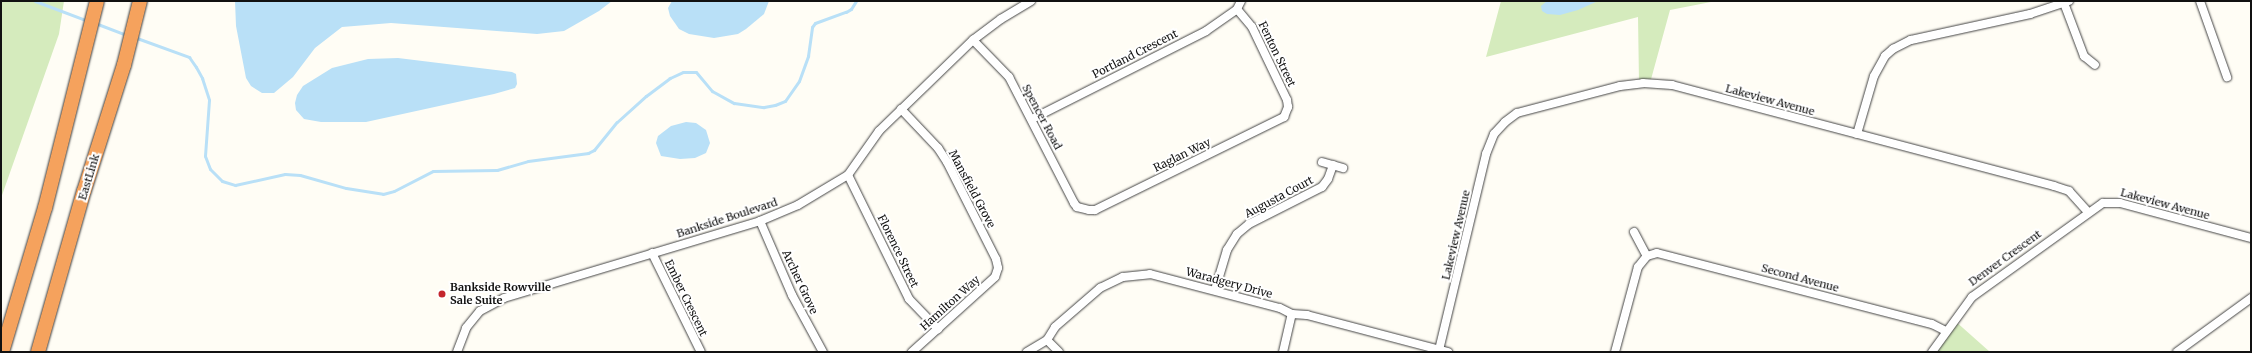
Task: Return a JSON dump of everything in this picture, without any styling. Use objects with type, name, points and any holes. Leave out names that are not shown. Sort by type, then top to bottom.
[{"type":"highway","points":[[2,352],[45,208],[98,1]]},
{"type":"highway","name":"EastLink","points":[[38,352],[84,191],[124,65],[140,1]]},
{"type":"street","name":"Bankside Boulevard","points":[[457,352],[466,328],[480,311],[504,298],[760,221],[798,205],[848,175],[879,131],[973,40],[1001,19],[1031,1]]},
{"type":"street","name":"Portland Crescent","points":[[1032,119],[1206,31],[1237,9],[1241,1]]},
{"type":"street","points":[[2200,1],[2227,77]]},
{"type":"street","points":[[1858,134],[1874,76],[1885,56],[1893,49],[1911,40],[2030,14],[2067,2],[2084,56],[2095,65]]},
{"type":"street","name":"Fenton Street","points":[[1237,9],[1244,16],[1255,33],[1287,100],[1287,113]]},
{"type":"street","name":"Spencer Road","points":[[973,40],[1009,77],[1074,203],[1083,210]]},
{"type":"street","name":"Lakeview Avenue","points":[[1444,351],[1488,147],[1494,134],[1501,125],[1517,113],[1620,86],[1660,84],[1679,87],[2064,188],[2071,193],[2088,212],[2103,203],[2120,203],[2251,238]]},
{"type":"street","name":"Mansfield Grove","points":[[901,109],[938,148],[947,162],[996,259],[998,268]]},
{"type":"street","name":"Raglan Way","points":[[1083,210],[1095,210],[1279,121],[1287,113]]},
{"type":"street","points":[[1322,162],[1343,168]]},
{"type":"street","name":"Augusta Court","points":[[1215,290],[1227,250],[1237,234],[1249,224],[1322,187],[1328,179],[1333,165]]},
{"type":"street","name":"Florence Street","points":[[848,175],[909,299],[938,330]]},
{"type":"street","name":"Denver Crescent","points":[[1932,352],[1966,303],[1977,292],[2088,212]]},
{"type":"street","name":"Archer Grove","points":[[760,221],[792,295],[823,352]]},
{"type":"street","points":[[1615,352],[1638,267],[1647,256],[1634,232]]},
{"type":"street","name":"Second Avenue","points":[[1647,256],[1657,252],[1679,257],[1932,324],[1946,331]]},
{"type":"street","name":"Ember Crescent","points":[[652,253],[701,352]]},
{"type":"street","name":"Hamilton Way","points":[[912,352],[995,277],[998,268]]},
{"type":"street","name":"Waradgery Drive","points":[[1028,352],[1047,340],[1055,327],[1093,293],[1108,283],[1123,277],[1150,274],[1280,308],[1292,314],[1307,315],[1444,351]]},
{"type":"street","points":[[2177,352],[2251,298]]},
{"type":"street","points":[[1283,352],[1292,314]]},
{"type":"street","points":[[1047,340],[1058,352]]},
{"type":"green space","points":[[1,1],[64,1],[59,34],[1,198]]},
{"type":"green space","points":[[1501,1],[1716,1],[1670,10],[1650,83],[1639,83],[1638,17],[1486,57]]},
{"type":"green space","points":[[1954,320],[1990,352],[1932,352]]},
{"type":"water","points":[[235,1],[612,1],[599,11],[564,31],[537,34],[391,23],[342,27],[315,48],[293,77],[274,93],[262,93],[251,86],[246,78],[236,26]]},
{"type":"water","points":[[672,1],[769,1],[764,14],[746,29],[738,34],[714,38],[689,34],[679,29],[670,16],[668,8]]},
{"type":"water","points":[[1547,1],[1598,1],[1578,10],[1560,15],[1547,14],[1542,11],[1541,6]]},
{"type":"water","points":[[398,58],[512,72],[516,74],[517,84],[515,88],[494,94],[366,122],[321,122],[304,119],[296,110],[295,103],[297,95],[303,86],[332,68],[368,59]]},
{"type":"water","points":[[686,122],[696,123],[706,130],[710,143],[706,153],[695,158],[680,159],[661,156],[656,143],[658,136],[671,126]]},
{"type":"waterway","points":[[35,1],[88,21]]},
{"type":"waterway","points":[[134,37],[189,57],[196,67],[202,78],[209,100],[205,156],[210,169],[222,181],[235,185],[285,174],[300,175],[346,188],[383,194],[394,191],[433,171],[497,170],[528,161],[588,153],[594,150],[617,122],[646,96],[670,78],[683,72],[696,72],[712,91],[734,103],[764,107],[785,101],[799,81],[808,56],[812,27],[815,23],[846,12],[851,9],[856,1]]},
{"type":"waterway","points":[[95,23],[127,35]]},
{"type":"place","name":"Bankside Rowville Sale Suite","points":[[442,294]]}]
